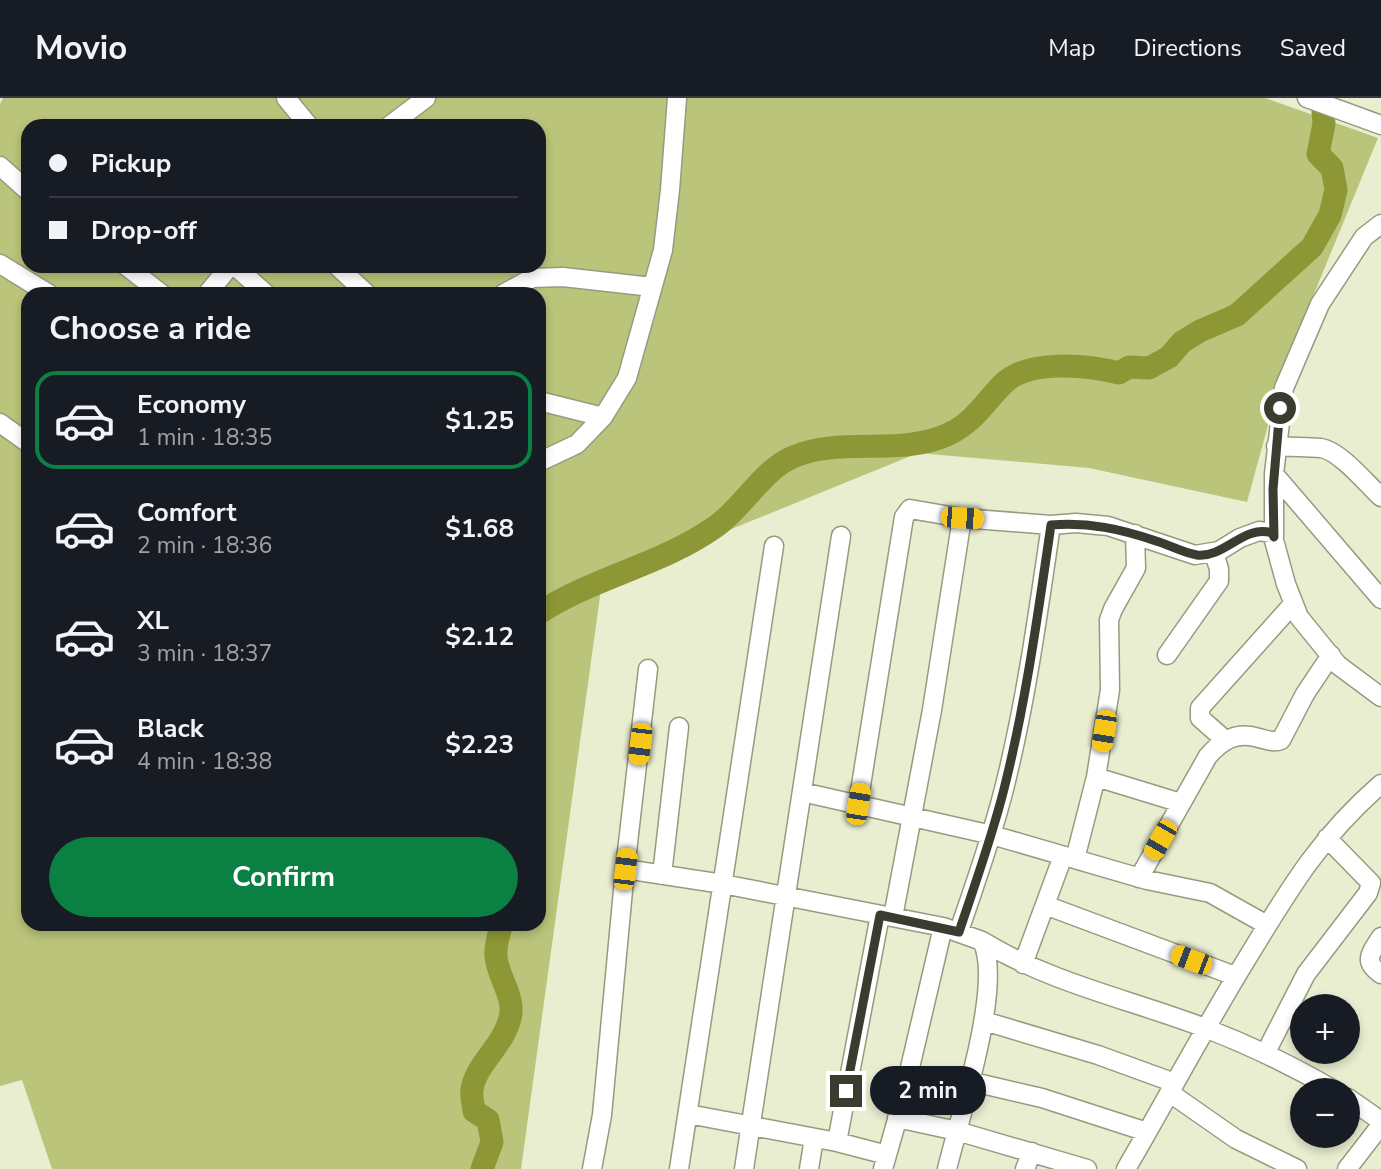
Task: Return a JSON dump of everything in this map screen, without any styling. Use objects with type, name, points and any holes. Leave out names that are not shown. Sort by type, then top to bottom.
[{"type":"street","points":[[286,98],[303,119]]},
{"type":"street","points":[[398,119],[426,98]]},
{"type":"street","points":[[546,458],[576,444],[603,417],[627,378],[663,250],[677,98]]},
{"type":"street","points":[[1307,98],[1373,122]]},
{"type":"street","points":[[0,166],[21,185]]},
{"type":"street","points":[[1381,224],[1364,237],[1353,252],[1320,304],[1305,334],[1284,388],[1274,474],[1274,537],[1299,617],[1338,665],[1381,697]]},
{"type":"street","points":[[0,264],[38,287]]},
{"type":"street","points":[[135,273],[153,287]]},
{"type":"street","points":[[213,287],[226,273]]},
{"type":"street","points":[[240,273],[258,287]]},
{"type":"street","points":[[344,273],[360,287]]},
{"type":"street","points":[[516,287],[532,278],[553,277],[652,287]]},
{"type":"street","points":[[546,403],[603,417]]},
{"type":"street","points":[[0,423],[21,438]]},
{"type":"street","points":[[1276,446],[1322,448],[1329,451],[1381,497]]},
{"type":"street","points":[[1274,474],[1381,599]]},
{"type":"street","points":[[858,804],[907,510],[915,508],[962,518],[1051,525],[1089,524],[1135,534],[1195,555],[1214,553],[1259,531],[1272,533],[1274,537]]},
{"type":"street","points":[[837,1142],[886,916],[913,816],[962,518]]},
{"type":"street","points":[[688,1114],[837,1142],[885,1162],[951,929],[992,835],[1005,786],[1027,679],[1051,525]]},
{"type":"street","points":[[1023,964],[1045,905],[1069,858],[1096,777],[1111,690],[1109,620],[1136,568],[1135,534]]},
{"type":"street","points":[[744,1169],[841,537]]},
{"type":"street","points":[[679,1169],[774,546]]},
{"type":"street","points":[[1167,655],[1219,581],[1219,569],[1214,553]]},
{"type":"street","points":[[1225,740],[1200,718],[1200,708],[1293,604]]},
{"type":"street","points":[[1139,877],[1208,756],[1225,740],[1241,735],[1275,742],[1281,740],[1331,655]]},
{"type":"street","points":[[592,1169],[603,1103],[625,869],[648,669]]},
{"type":"street","points":[[662,875],[679,727]]},
{"type":"street","points":[[1096,777],[1181,803]]},
{"type":"street","points":[[1126,1169],[1235,976],[1288,891],[1353,808],[1381,785]]},
{"type":"street","points":[[802,792],[992,835],[1139,877],[1210,893],[1267,925]]},
{"type":"street","points":[[1265,1054],[1306,974],[1368,893],[1371,883],[1327,838]]},
{"type":"street","points":[[625,869],[723,884],[951,929],[982,941],[1046,974],[1205,1028],[1288,1064],[1313,1078]]},
{"type":"street","points":[[1045,905],[1235,976]]},
{"type":"street","points":[[1381,937],[1369,960],[1370,965],[1381,974]]},
{"type":"street","points":[[947,1169],[984,1021],[988,973],[987,950],[982,941]]},
{"type":"street","points":[[984,1021],[1098,1055],[1173,1088],[1236,1139],[1297,1169]]},
{"type":"street","points":[[969,1081],[1042,1098],[1147,1132]]},
{"type":"street","points":[[1347,1169],[1381,1123],[1360,1107]]},
{"type":"street","points":[[897,1118],[957,1131],[1029,1161],[1087,1169]]},
{"type":"street","points":[[809,1169],[814,1138]]},
{"type":"green space","points":[[3,98],[1265,98],[1378,138],[1284,367],[1247,502],[1089,468],[918,453],[602,582],[521,1169],[52,1169],[22,1080],[0,1086],[0,104]]},
{"type":"waterway","points":[[546,609],[694,540],[725,519],[762,480],[793,457],[831,448],[891,446],[930,441],[965,424],[1014,376],[1042,367],[1058,366],[1119,373],[1129,367],[1149,368],[1169,357],[1182,342],[1200,331],[1237,315],[1312,247],[1330,215],[1336,190],[1332,168],[1318,154],[1324,124],[1322,98]]},
{"type":"waterway","points":[[482,1169],[492,1142],[488,1120],[474,1111],[472,1092],[479,1071],[507,1028],[511,1010],[497,964],[500,931]]},
{"type":"route","points":[[846,1091],[880,915],[959,932],[992,835],[1005,786],[1027,679],[1051,525],[1076,523],[1108,526],[1195,555],[1219,551],[1240,538],[1259,531],[1272,533],[1274,537],[1272,506],[1280,408]]}]
